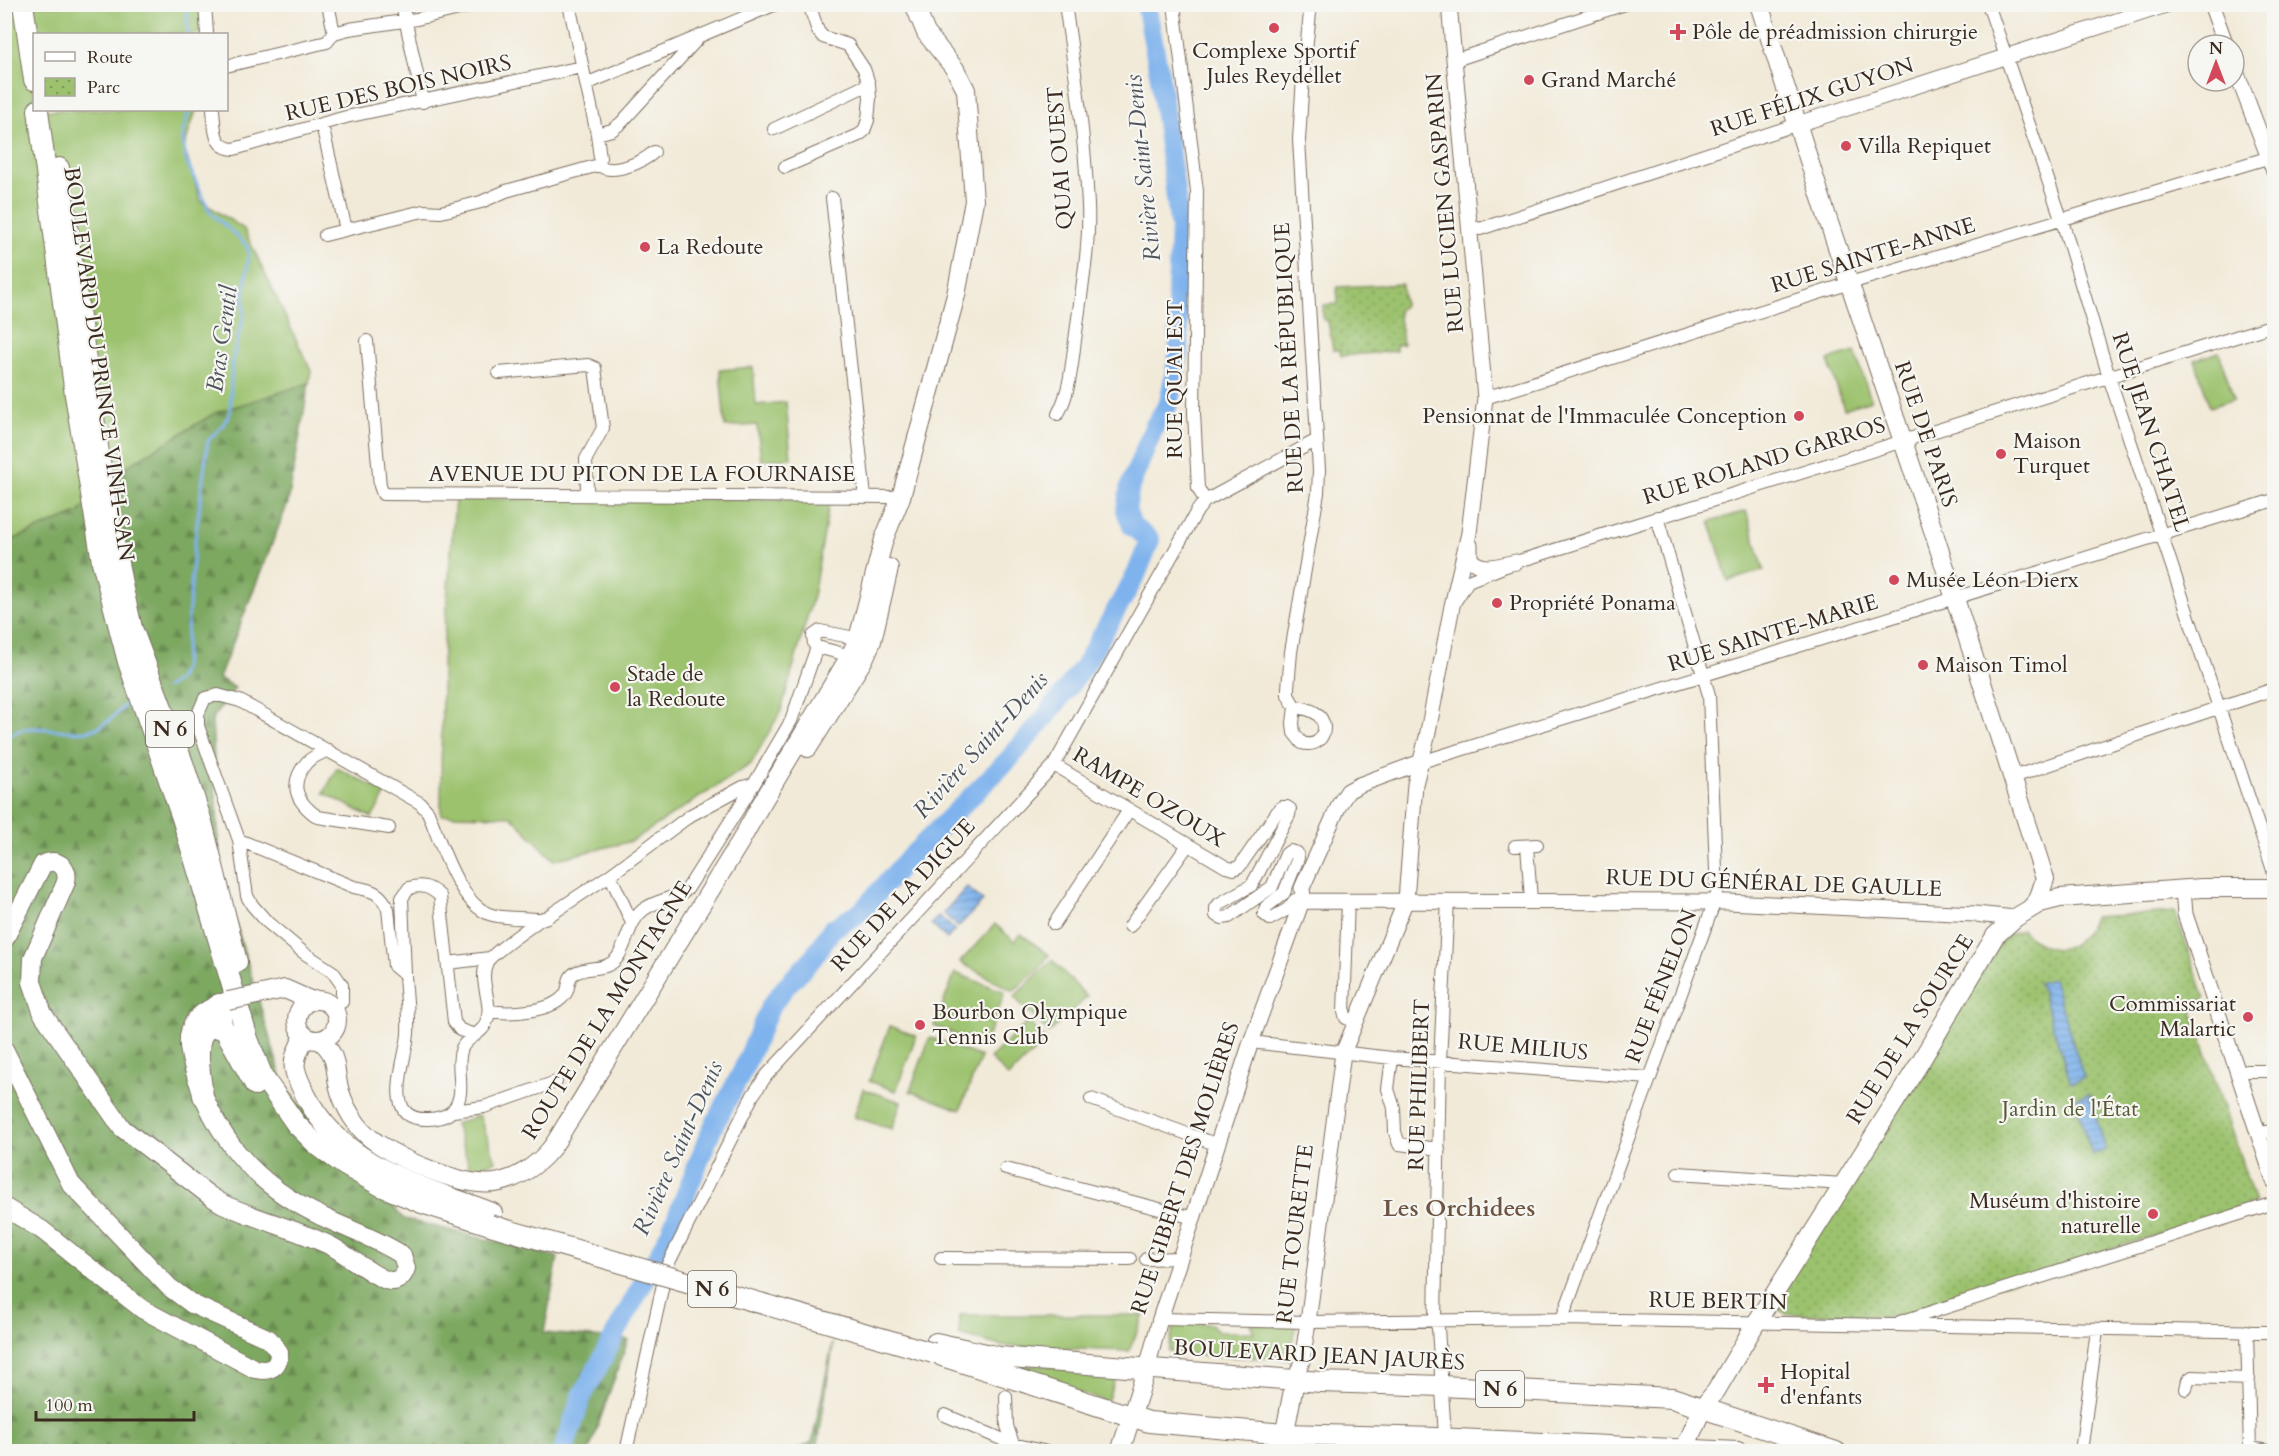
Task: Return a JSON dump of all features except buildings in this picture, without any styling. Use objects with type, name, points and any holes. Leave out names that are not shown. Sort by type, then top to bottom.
[{"type":"main road","points":[[23,4],[33,73]]},
{"type":"main road","points":[[35,4],[40,33]]},
{"type":"main road","name":"ROUTE DE LA MONTAGNE","points":[[320,1035],[341,1054],[337,1069],[338,1085],[345,1105],[358,1126],[375,1142],[437,1172],[475,1184],[499,1183],[536,1164],[550,1150],[740,843],[760,806],[857,657],[865,640],[884,539],[900,502],[957,295],[974,201],[966,90],[955,69],[926,33],[914,4]]},
{"type":"main road","name":"RUE DE PARIS","points":[[1759,4],[2045,879]]},
{"type":"main road","name":"BOULEVARD DU PRINCE VINH-SAN","points":[[38,111],[75,395],[102,562],[128,662],[182,818],[241,1018],[259,1067],[278,1101],[296,1124],[317,1145],[344,1165],[381,1186],[411,1199],[492,1219]]},
{"type":"main road","name":"BOULEVARD DU PRINCE VINH-SAN","points":[[51,111],[105,496],[123,589],[132,628],[202,822],[249,1013],[258,1038],[285,1094],[306,1124],[345,1160],[379,1179],[492,1219]]},
{"type":"main road","points":[[4,940],[44,864],[53,862],[62,865],[67,872],[66,882],[33,958],[32,982],[43,1014],[122,1128],[223,1204],[331,1246],[383,1279],[395,1281],[405,1274],[406,1261],[402,1255],[290,1200],[252,1170],[225,1137],[203,1096],[191,1057],[190,1028],[201,1013],[224,1003],[285,989],[312,1001],[323,1002],[332,1008],[336,1018],[320,1035],[296,1053],[294,1061],[298,1078],[313,1109],[353,1153],[384,1172],[492,1219]]},
{"type":"main road","points":[[2023,914],[2038,900],[2045,879],[2078,896]]},
{"type":"main road","name":"RUE DU GÉNÉRAL DE GAULLE","points":[[2023,914],[2052,899],[2078,896],[2274,888]]},
{"type":"main road","name":"RUE DE LA SOURCE","points":[[1691,1450],[1716,1391],[1756,1323],[1995,936],[2023,914]]},
{"type":"main road","points":[[264,993],[286,1000],[297,1017],[298,1028],[320,1035]]},
{"type":"main road","points":[[297,1017],[302,1007],[312,1001]]},
{"type":"main road","points":[[224,1003],[219,1014],[248,1074],[277,1119],[305,1150],[356,1184],[394,1199],[492,1219]]},
{"type":"main road","points":[[203,1096],[199,1062],[201,1037],[204,1031],[211,1028],[217,1027],[225,1030]]},
{"type":"main road","points":[[4,1049],[71,1184],[169,1287],[192,1304],[269,1340],[279,1352],[277,1364],[265,1371],[255,1369],[142,1309],[42,1230],[4,1207]]},
{"type":"main road","name":"N 6","points":[[492,1219],[935,1348],[1149,1422],[1283,1443],[1738,1452]]},
{"type":"main road","name":"BOULEVARD JEAN JAURÈS","points":[[935,1348],[1023,1359],[1295,1380],[1653,1396],[1683,1400],[1836,1452]]},
{"type":"main road","name":"RUE GIBERT DES MOLIÈRES","points":[[1120,1452],[1147,1368]]},
{"type":"main road","name":"RUE TOURETTE","points":[[1283,1443],[1295,1380]]},
{"type":"street","points":[[205,4],[207,33]]},
{"type":"street","points":[[328,4],[334,33]]},
{"type":"street","points":[[402,4],[423,102]]},
{"type":"street","points":[[228,66],[316,46],[327,42],[334,33],[405,21],[480,4]]},
{"type":"street","points":[[569,4],[597,134],[599,165]]},
{"type":"street","points":[[586,84],[776,4]]},
{"type":"street","points":[[785,167],[864,131],[870,110],[869,84],[864,69],[848,45],[823,37],[818,31],[809,4]]},
{"type":"street","name":"QUAI OUEST","points":[[1058,414],[1071,370],[1085,257],[1088,204],[1083,135],[1065,4]]},
{"type":"street","name":"RUE QUAI EST","points":[[1174,4],[1197,191],[1194,413],[1198,488],[1205,501]]},
{"type":"street","name":"RUE DE LA RÉPUBLIQUE","points":[[1295,706],[1288,695],[1291,652],[1318,493],[1317,440],[1299,140],[1311,4]]},
{"type":"street","name":"RUE LUCIEN GASPARIN","points":[[1449,4],[1485,398],[1469,533]]},
{"type":"street","points":[[1455,60],[1625,4]]},
{"type":"street","name":"RUE JEAN CHATEL","points":[[1988,4],[2061,220],[2109,376],[2274,873]]},
{"type":"street","name":"RUE FÉLIX GUYON","points":[[1470,226],[1480,229],[2169,4]]},
{"type":"street","points":[[2211,4],[2222,33]]},
{"type":"street","points":[[597,134],[612,130],[621,123],[701,34]]},
{"type":"street","points":[[656,53],[671,69]]},
{"type":"street","name":"RUE DES BOIS NOIRS","points":[[213,111],[215,136],[218,143],[234,149],[346,117],[582,67]]},
{"type":"street","points":[[774,129],[869,84]]},
{"type":"street","points":[[2245,93],[2273,162]]},
{"type":"street","points":[[322,125],[346,230]]},
{"type":"street","points":[[599,165],[609,170],[638,163],[654,152]]},
{"type":"street","name":"RUE SAINTE-ANNE","points":[[1485,398],[1850,283],[2061,220],[2273,162]]},
{"type":"street","points":[[325,235],[423,211],[441,212],[481,202],[499,193],[599,165]]},
{"type":"street","points":[[832,198],[865,496]]},
{"type":"street","name":"RUE ROLAND GARROS","points":[[1452,606],[1468,581],[1516,562],[2274,325]]},
{"type":"street","name":"AVENUE DU PITON DE LA FOURNAISE","points":[[367,341],[380,486],[383,494],[865,496],[900,502]]},
{"type":"street","points":[[499,373],[588,365],[595,368],[603,428],[586,459],[587,489],[584,495]]},
{"type":"street","name":"RUE DE LA DIGUE","points":[[626,1452],[667,1266],[753,1095],[765,1076],[1054,765],[1197,511],[1205,501],[1317,440]]},
{"type":"street","name":"RUE SAINTE-MARIE","points":[[1415,765],[2274,500]]},
{"type":"street","name":"RUE FÉNELON","points":[[1562,1320],[1715,902],[1717,881],[1709,707],[1704,675],[1658,517]]},
{"type":"street","points":[[1469,533],[1470,559],[1479,567],[1486,568],[1516,562]]},
{"type":"street","name":"RUE TOURETTE","points":[[1295,1380],[1302,1361],[1308,1322],[1343,1053],[1406,900],[1415,765],[1469,533]]},
{"type":"street","points":[[857,657],[817,647],[813,641],[815,633],[820,631],[865,640]]},
{"type":"street","points":[[489,1011],[519,1013],[560,1000],[567,992],[571,976],[576,972],[601,967],[615,961],[632,923],[644,910],[681,895],[688,888],[791,721],[817,647]]},
{"type":"street","points":[[2013,777],[2274,688]]},
{"type":"street","points":[[342,1002],[342,985],[333,972],[304,953],[267,922],[247,896],[238,840],[198,726],[198,714],[205,698],[218,695],[240,701],[420,803],[428,812],[458,882],[474,904],[490,915],[541,919]]},
{"type":"street","points":[[300,736],[308,761]]},
{"type":"street","points":[[328,750],[308,761],[296,783],[297,796],[318,817],[389,828]]},
{"type":"street","name":"RAMPE OZOUX","points":[[1054,765],[1226,867],[1234,869],[1240,867],[1278,811],[1282,807],[1287,807],[1290,809],[1289,815],[1252,885],[1219,904],[1216,908],[1216,915],[1222,918],[1229,917],[1272,887],[1286,854],[1290,851],[1297,853],[1298,858],[1284,893],[1266,908],[1264,915],[1270,919],[1295,900],[1302,901]]},
{"type":"street","name":"RUE GIBERT DES MOLIÈRES","points":[[1147,1368],[1160,1319],[1251,1042],[1302,901],[1302,888],[1340,803],[1348,791],[1415,765]]},
{"type":"street","points":[[453,1111],[460,1092],[460,1057],[463,1046],[485,1025],[489,1011],[484,975],[490,958],[541,919],[553,914],[610,875],[691,815],[754,784]]},
{"type":"street","points":[[1054,924],[1129,810]]},
{"type":"street","points":[[238,840],[354,887],[378,893],[385,900],[388,909],[394,966],[405,975]]},
{"type":"street","points":[[1130,926],[1188,845]]},
{"type":"street","points":[[1526,846],[1531,900]]},
{"type":"street","points":[[610,875],[632,923]]},
{"type":"street","points":[[475,1035],[460,1030],[454,1022],[440,896],[431,888],[417,886],[409,888],[402,898],[408,1009],[408,1038],[399,1086],[403,1110],[408,1116],[422,1120],[442,1117],[453,1111],[484,1107],[556,1083]]},
{"type":"street","points":[[2183,890],[2185,914],[2274,1181]]},
{"type":"street","points":[[1348,900],[1344,1012],[1347,1018],[1356,1022]]},
{"type":"street","name":"RUE PHILIBERT","points":[[1446,1445],[1438,1328],[1435,1320],[1440,1061],[1448,900]]},
{"type":"street","name":"RUE DU GÉNÉRAL DE GAULLE","points":[[1302,901],[1715,902],[1975,914],[2023,914]]},
{"type":"street","points":[[448,963],[490,958]]},
{"type":"street","name":"RUE MILIUS","points":[[1251,1042],[1392,1058],[1649,1078]]},
{"type":"street","points":[[1392,1058],[1388,1089],[1394,1108],[1398,1144],[1439,1149]]},
{"type":"street","points":[[2238,1073],[2274,1071]]},
{"type":"street","points":[[1091,1099],[1218,1145]]},
{"type":"street","points":[[2258,1133],[2274,1131]]},
{"type":"street","points":[[1006,1169],[1194,1218]]},
{"type":"street","points":[[1678,1173],[1843,1184]]},
{"type":"street","points":[[1890,1325],[2274,1203]]},
{"type":"street","points":[[941,1258],[1130,1259]]},
{"type":"street","points":[[1146,1258],[1180,1258]]},
{"type":"street","name":"RUE BERTIN","points":[[1160,1319],[1308,1322],[1562,1320],[2274,1332]]},
{"type":"street","points":[[2081,1452],[2097,1330]]},
{"type":"street","points":[[2247,1331],[2250,1450],[2274,1452]]},
{"type":"street","points":[[2186,1389],[2188,1380],[2192,1377],[2248,1379]]},
{"type":"street","points":[[1006,1396],[1007,1426],[1014,1448]]},
{"type":"street","points":[[945,1415],[1014,1448],[1047,1452]]},
{"type":"green space","points":[[5,5],[206,5],[213,33],[33,33],[33,111],[196,111],[184,148],[201,201],[244,229],[311,371],[309,383],[215,413],[106,479],[80,512],[5,543]]},
{"type":"green space","points":[[1402,284],[1404,305],[1398,311],[1403,344],[1396,345],[1396,351],[1341,356],[1340,350],[1333,350],[1328,321],[1323,320],[1323,305],[1338,304],[1337,287]]},
{"type":"green space","points":[[1855,352],[1871,400],[1844,409],[1828,360]]},
{"type":"green space","points":[[2219,352],[2234,399],[2210,407],[2195,360]]},
{"type":"green space","points":[[753,367],[756,405],[786,402],[791,458],[761,460],[757,425],[725,427],[720,370]]},
{"type":"green space","points":[[309,383],[288,503],[219,678],[235,688],[212,719],[220,870],[284,1086],[404,1219],[558,1257],[544,1333],[628,1340],[589,1451],[5,1452],[5,543],[80,512],[106,479],[215,413]]},
{"type":"green space","name":"Stade de la Redoute","points":[[455,499],[830,499],[813,596],[781,711],[751,764],[632,841],[554,860],[511,816],[441,815],[442,663]]},
{"type":"green space","points":[[1746,511],[1764,570],[1728,581],[1710,522]]},
{"type":"green space","points":[[337,768],[386,793],[372,818],[324,793]]},
{"type":"green space","name":"Jardin de l'État","points":[[2175,912],[2205,998],[2193,1013],[2255,1203],[1901,1317],[1787,1314],[1778,1309],[1777,1298],[2006,935],[2022,930],[2043,945],[2062,948],[2080,939],[2093,917]]},
{"type":"green space","points":[[995,924],[1014,941],[1021,934],[1049,955],[1039,969],[1013,991],[960,962]]},
{"type":"green space","points":[[1052,960],[1087,997],[1049,1033],[1014,997]]},
{"type":"green space","points":[[955,973],[1005,992],[984,1046],[934,1026]]},
{"type":"green space","points":[[1028,1022],[1046,1040],[1008,1077],[990,1058]]},
{"type":"green space","points":[[890,1026],[916,1036],[896,1091],[869,1081]]},
{"type":"green space","points":[[930,1037],[981,1057],[960,1110],[910,1091]]},
{"type":"green space","points":[[863,1089],[901,1102],[892,1129],[854,1117]]},
{"type":"green space","points":[[479,1115],[496,1161],[471,1170],[455,1124]]},
{"type":"green space","points":[[960,1315],[1144,1315],[1129,1351],[1002,1346],[959,1335]]},
{"type":"green space","points":[[1174,1323],[1212,1324],[1218,1332],[1254,1332],[1250,1324],[1296,1326],[1290,1359],[1205,1356],[1168,1351]]},
{"type":"green space","points":[[833,1343],[817,1451],[796,1451],[812,1442]]},
{"type":"green space","points":[[1012,1364],[1118,1371],[1107,1402],[1010,1369]]},
{"type":"water","points":[[967,887],[983,901],[958,927],[943,913]]},
{"type":"water","points":[[939,916],[955,930],[947,939],[931,924]]},
{"type":"water","points":[[2053,979],[2084,1078],[2071,1083],[2039,983]]},
{"type":"water","points":[[2089,1094],[2106,1150],[2092,1155],[2075,1099]]},
{"type":"waterway","name":"Bras Gentil","points":[[187,4],[188,33]]},
{"type":"waterway","name":"Rivière Saint-Denis","points":[[563,1452],[581,1398],[671,1231],[711,1131],[742,1072],[770,1007],[813,958],[832,929],[861,912],[904,863],[1010,758],[1047,715],[1085,665],[1136,575],[1150,540],[1132,526],[1126,510],[1130,486],[1155,425],[1169,403],[1179,351],[1177,291],[1180,228],[1160,78],[1146,4]]},
{"type":"waterway","name":"Bras Gentil","points":[[166,688],[178,680],[184,667],[194,548],[208,441],[230,413],[232,361],[244,314],[244,292],[249,255],[247,246],[210,212],[186,160],[182,136],[189,111]]},
{"type":"waterway","name":"Bras Gentil","points":[[4,740],[24,729],[72,731],[94,729],[108,721],[127,703]]},
{"type":"place","name":"Complexe Sportif Jules Reydellet","points":[[1274,28]]},
{"type":"place","name":"Pôle de préadmission chirurgie","points":[[1678,32]]},
{"type":"place","name":"Grand Marché","points":[[1529,80]]},
{"type":"place","name":"Villa Repiquet","points":[[1846,146]]},
{"type":"place","name":"La Redoute","points":[[645,247]]},
{"type":"place","name":"Pensionnat de l'Immaculée Conception","points":[[1799,416]]},
{"type":"place","name":"Maison Turquet","points":[[2001,454]]},
{"type":"place","name":"Musée Léon Dierx","points":[[1894,580]]},
{"type":"place","name":"Propriété Ponama","points":[[1497,603]]},
{"type":"place","name":"Maison Timol","points":[[1923,665]]},
{"type":"place","name":"Stade de la Redoute","points":[[615,687]]},
{"type":"place","name":"Commissariat Malartic","points":[[2248,1017]]},
{"type":"place","name":"Bourbon Olympique Tennis Club","points":[[920,1025]]},
{"type":"place","name":"Muséum d'histoire naturelle","points":[[2153,1214]]},
{"type":"place","name":"Hopital d'enfants","points":[[1766,1385]]},
{"type":"district","name":"Les Orchidees","points":[[1459,1208]]}]
